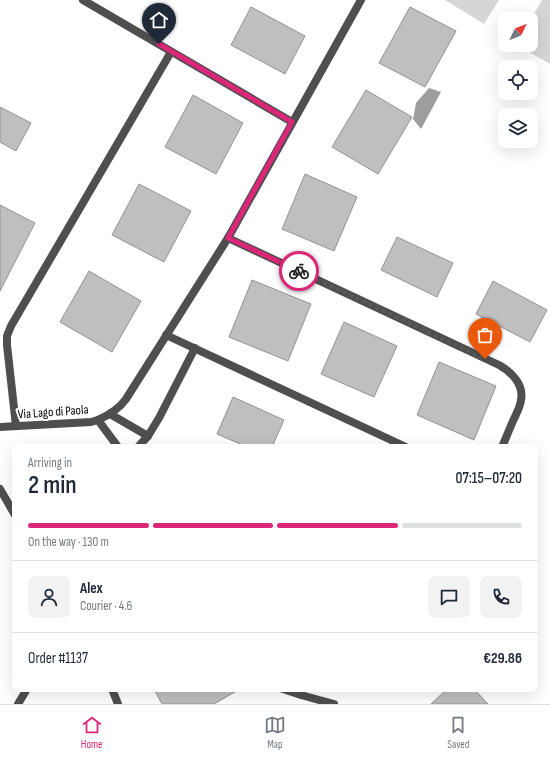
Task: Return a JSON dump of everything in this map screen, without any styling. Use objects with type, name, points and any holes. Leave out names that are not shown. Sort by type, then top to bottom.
[{"type":"street","points":[[83,0],[292,122]]},
{"type":"street","points":[[98,420],[110,414],[123,404],[228,238],[361,0]]},
{"type":"street","points":[[16,426],[7,345],[8,333],[172,52]]},
{"type":"street","points":[[228,238],[509,371],[518,384],[521,396],[520,406],[503,444]]},
{"type":"street","points":[[166,335],[400,444]]},
{"type":"street","points":[[141,444],[148,436],[159,418],[194,348]]},
{"type":"street","points":[[110,414],[148,436]]},
{"type":"street","name":"Via Lago di Paola","points":[[0,427],[90,422],[98,420],[116,444]]},
{"type":"street","points":[[0,489],[12,510]]},
{"type":"street","points":[[18,704],[25,692]]},
{"type":"street","points":[[113,692],[118,704]]},
{"type":"street","points":[[292,692],[334,704]]},
{"type":"shaded area","points":[[445,0],[499,0],[484,24]]},
{"type":"shaded area","points":[[542,0],[550,0],[550,64],[529,52],[538,52],[538,12],[535,12]]},
{"type":"shaded area","points":[[429,88],[441,92],[421,129],[413,119],[416,103]]},
{"type":"building","points":[[251,7],[305,36],[285,74],[231,45]]},
{"type":"building","points":[[410,7],[456,31],[425,87],[379,63]]},
{"type":"building","points":[[366,90],[412,117],[378,174],[332,147]]},
{"type":"building","points":[[193,95],[243,123],[216,174],[165,147]]},
{"type":"building","points":[[0,107],[31,123],[16,151],[0,142]]},
{"type":"building","points":[[305,174],[357,197],[334,251],[282,229]]},
{"type":"building","points":[[139,184],[191,211],[164,262],[112,235]]},
{"type":"building","points":[[0,205],[35,223],[0,291]]},
{"type":"building","points":[[397,237],[453,263],[437,297],[381,270]]},
{"type":"building","points":[[89,271],[141,301],[112,352],[60,322]]},
{"type":"building","points":[[252,280],[311,304],[288,361],[229,337]]},
{"type":"building","points":[[493,281],[547,310],[530,342],[476,314]]},
{"type":"building","points":[[344,322],[397,346],[374,397],[321,374]]},
{"type":"building","points":[[439,362],[496,386],[474,440],[417,415]]},
{"type":"building","points":[[233,397],[284,420],[273,444],[240,444],[217,434]]},
{"type":"building","points":[[156,692],[235,692],[214,704],[162,704]]},
{"type":"building","points":[[444,692],[477,692],[488,704],[431,704]]},
{"type":"way so far","points":[[299,271],[485,359]]},
{"type":"route","points":[[159,44],[292,122],[228,238],[299,271]]}]
